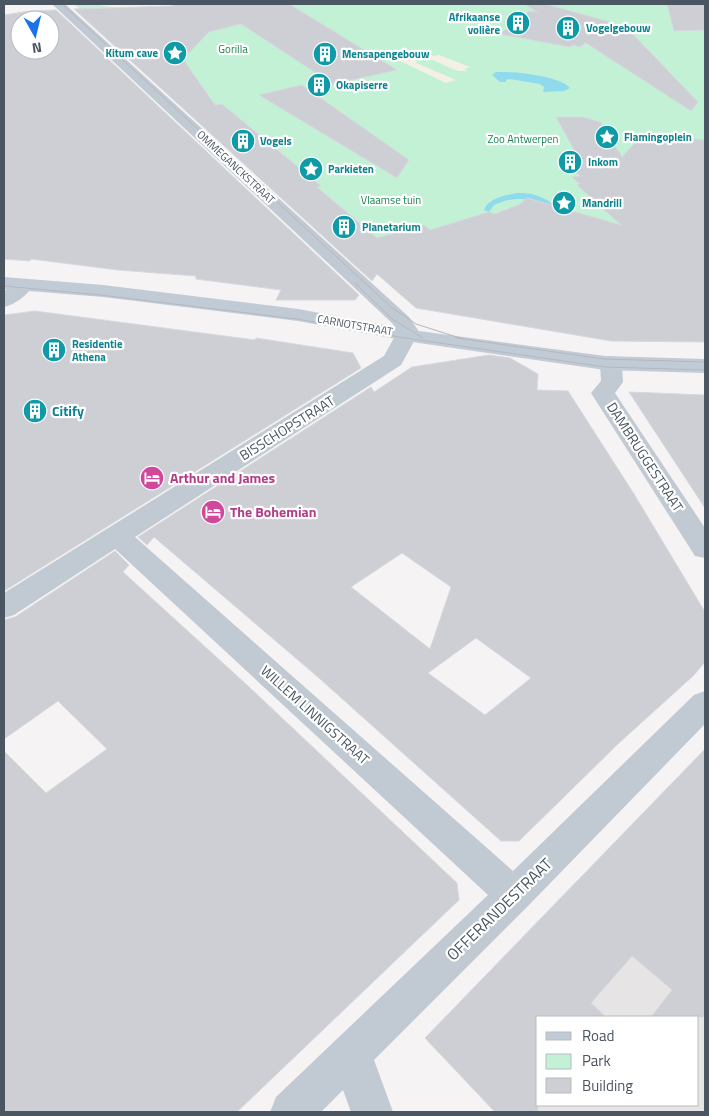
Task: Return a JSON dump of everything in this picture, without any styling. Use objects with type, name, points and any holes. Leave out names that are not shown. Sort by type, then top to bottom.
[{"type":"main road","name":"CARNOTSTRAAT","points":[[9,292],[103,291],[298,315],[404,340],[571,371],[705,366]]},
{"type":"main road","name":"CARNOTSTRAAT","points":[[612,369],[705,378]]},
{"type":"street","name":"OMMEGANCKSTRAAT","points":[[58,4],[402,321],[404,340]]},
{"type":"street","name":"BISSCHOPSTRAAT","points":[[4,607],[393,360],[404,340]]},
{"type":"street","name":"DAMBRUGGESTRAAT","points":[[612,369],[612,382],[603,393],[705,549]]},
{"type":"street","name":"WILLEM LINNIGSTRAAT","points":[[117,536],[514,894]]},
{"type":"street","name":"OFFERANDESTRAAT","points":[[291,1112],[705,704]]},
{"type":"street","points":[[351,1053],[372,1112]]},
{"type":"shaded area","points":[[562,896],[705,1019],[705,1112],[495,1112],[425,1038]]},
{"type":"green space","name":"Zoo Antwerpen","points":[[74,4],[705,4],[705,189],[692,192],[705,203],[705,209],[632,222],[667,254],[376,273]]},
{"type":"sand","points":[[94,4],[177,4],[170,6],[115,8]]},
{"type":"sand","points":[[427,53],[434,56],[439,55],[470,67],[464,69],[467,71],[460,71],[429,59],[414,60],[417,61],[416,63],[456,80],[446,83],[398,60],[398,58],[403,58],[406,55],[422,56]]},
{"type":"water","points":[[496,72],[524,73],[547,77],[557,80],[570,88],[564,91],[543,92],[544,87],[540,84],[509,79],[506,82],[500,82],[492,75]]},
{"type":"water","points":[[519,193],[542,197],[561,210],[535,201],[512,199],[494,205],[489,212],[484,210],[494,199]]},
{"type":"building","points":[[173,4],[289,4],[397,70],[333,84],[241,24],[209,32],[183,59],[215,105],[222,104],[321,186],[317,187],[377,238],[424,225],[430,230],[489,212],[495,214],[520,204],[527,198],[621,225],[577,185],[580,184],[572,177],[580,176],[562,159],[578,157],[556,117],[583,117],[600,122],[622,157],[643,134],[705,140],[705,342],[611,341],[416,308],[377,274],[372,281],[74,9],[173,6]]},
{"type":"building","points":[[527,4],[545,4],[625,26],[698,102],[691,111],[586,43],[579,47],[574,45],[569,47],[500,34],[529,11],[537,12]]},
{"type":"building","points":[[667,4],[705,4],[705,30],[674,31]]},
{"type":"building","points":[[10,14],[10,60],[60,60],[60,14],[359,295],[355,300],[276,300],[281,290],[196,279],[196,276],[118,270],[31,259],[30,261],[4,259],[4,15]]},
{"type":"building","points":[[302,85],[409,160],[397,178],[259,95]]},
{"type":"building","points":[[35,311],[255,340],[256,338],[353,353],[361,368],[4,591],[4,315]]},
{"type":"building","points":[[489,355],[510,358],[538,374],[537,390],[568,391],[634,494],[705,612],[705,662],[693,676],[619,743],[519,841],[501,841],[319,678],[154,537],[147,545],[138,537],[371,387],[374,392],[412,367]],"holes":[[[402,553],[451,587],[430,649],[351,587]],[[476,638],[531,678],[485,715],[428,673]]]},
{"type":"building","points":[[629,392],[705,395],[705,508]]},
{"type":"building","points":[[115,551],[129,565],[123,572],[247,685],[457,883],[459,900],[237,1112],[4,1112],[4,751],[46,793],[107,749],[58,701],[4,739],[4,620],[15,617]]},
{"type":"building","points":[[705,749],[705,1017],[652,1016],[672,990],[632,956],[591,1003],[605,1016],[536,1016],[536,1106],[538,1106],[538,1112],[495,1112],[425,1038]]},
{"type":"tram line","points":[[62,4],[391,307],[416,324],[462,339]]},
{"type":"tram line","points":[[355,283],[392,319],[423,338]]},
{"type":"tram line","points":[[4,286],[101,295],[297,319],[405,338],[605,367],[705,370]]},
{"type":"tram line","points":[[457,338],[462,339]]},
{"type":"tram line","points":[[462,339],[604,359],[705,362]]},
{"type":"place","name":"Afrikaanse volière","points":[[518,23]]},
{"type":"place","name":"Vogelgebouw","points":[[568,28]]},
{"type":"place","name":"Kitum cave","points":[[175,53]]},
{"type":"place","name":"Mensapengebouw","points":[[325,54]]},
{"type":"place","name":"Okapiserre","points":[[319,85]]},
{"type":"place","name":"Flamingoplein","points":[[607,137]]},
{"type":"place","name":"Vogels","points":[[243,141]]},
{"type":"place","name":"Inkom","points":[[570,162]]},
{"type":"place","name":"Parkieten","points":[[311,169]]},
{"type":"place","name":"Mandrill","points":[[564,203]]},
{"type":"place","name":"Planetarium","points":[[344,227]]},
{"type":"place","name":"Residentie Athena","points":[[54,350]]},
{"type":"place","name":"Citify","points":[[35,411]]},
{"type":"place","name":"Arthur and James","points":[[152,478]]},
{"type":"place","name":"The Bohemian","points":[[213,512]]},
{"type":"park label","name":"Gorilla","points":[[233,49]]},
{"type":"park label","name":"Vlaamse tuin","points":[[391,200]]}]
